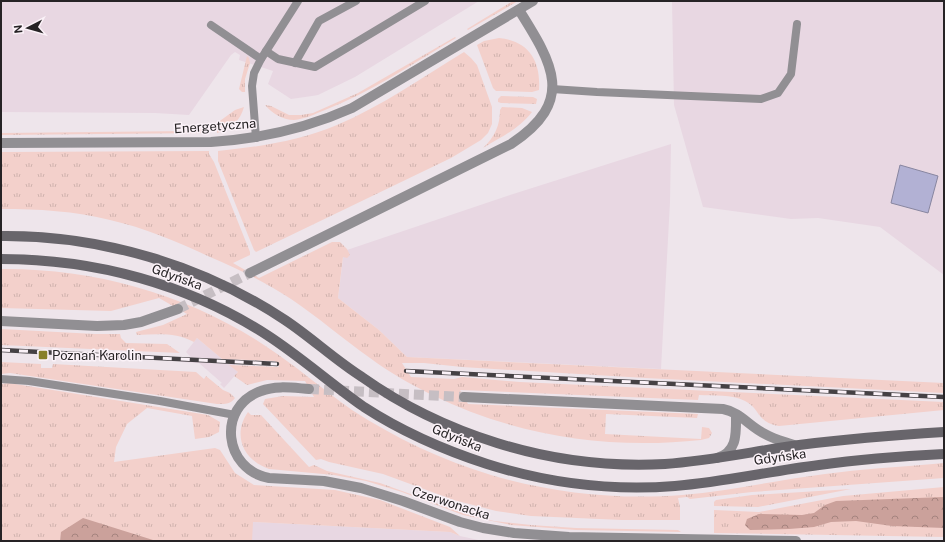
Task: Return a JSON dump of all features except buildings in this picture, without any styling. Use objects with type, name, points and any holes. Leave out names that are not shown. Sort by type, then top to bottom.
[{"type":"main road","name":"Gdyńska","points":[[1,236],[40,237],[100,245],[143,255],[190,270],[237,292],[283,319],[360,376],[406,405],[441,422],[494,442],[546,456],[606,463],[666,464],[892,435],[944,432]]},
{"type":"main road","name":"Gdyńska","points":[[1,259],[48,261],[89,266],[128,275],[181,292],[218,308],[260,331],[365,407],[399,427],[461,455],[539,477],[606,486],[673,486],[821,464],[944,454]]},
{"type":"street","name":"Energetyczna","points":[[1,143],[211,142],[256,138],[282,133],[328,119],[352,108],[534,1]]},
{"type":"street","points":[[250,273],[511,144],[536,125],[550,98],[552,89],[552,74],[541,45],[519,10]]},
{"type":"street","points":[[1,321],[97,326],[124,325],[141,322],[178,309]]},
{"type":"street","name":"Czerwonacka","points":[[309,389],[273,388],[260,391],[244,401],[235,414],[230,434],[238,457],[250,470],[263,477],[324,481],[361,488],[403,500],[460,522],[502,532],[555,536],[683,540],[796,541]]},
{"type":"street","points":[[464,396],[726,409],[736,415],[741,416],[753,427],[766,435],[797,446]]},
{"type":"street","points":[[716,458],[727,452],[733,445],[736,438],[736,415]]},
{"type":"lane","points":[[256,138],[252,86],[254,73],[263,55],[298,1]]},
{"type":"lane","points":[[295,63],[319,21],[356,1]]},
{"type":"lane","points":[[210,25],[263,55],[315,67],[425,1]]},
{"type":"lane","points":[[552,89],[761,99],[778,93],[791,74],[797,24]]},
{"type":"lane","points":[[1,379],[29,381],[235,414]]},
{"type":"shaded area","points":[[1,1],[479,1],[355,77],[318,95],[291,99],[268,84],[273,71],[239,60],[240,55],[235,52],[231,55],[189,115],[155,113],[1,112]]},
{"type":"shaded area","points":[[672,1],[944,1],[944,275],[880,227],[818,218],[791,219],[703,207],[674,105]]},
{"type":"shaded area","points":[[671,144],[670,202],[661,369],[407,357],[379,330],[338,298],[344,251],[510,195]]},
{"type":"shaded area","points":[[197,338],[222,359],[235,359],[235,365],[230,365],[238,372],[224,388],[220,384],[222,383],[199,363],[181,362],[181,357],[191,357],[186,352]]},
{"type":"shaded area","points":[[252,522],[450,532],[460,536],[483,541],[252,541]]},
{"type":"green space","points":[[513,1],[518,1],[468,30],[467,29]]},
{"type":"green space","points":[[455,37],[456,38],[376,86],[342,103],[302,119],[285,119],[271,111],[265,105],[271,106],[289,115],[313,113],[358,93]]},
{"type":"green space","points":[[499,38],[518,43],[531,54],[538,70],[539,90],[532,92],[496,91],[493,88],[477,45],[484,41]]},
{"type":"green space","points":[[464,52],[477,65],[492,107],[492,124],[488,133],[481,140],[451,158],[256,252],[254,250],[218,161],[218,151],[248,148],[323,131],[370,109]]},
{"type":"green space","points":[[247,56],[250,63],[245,79],[245,92],[242,92],[239,89]]},
{"type":"green space","points":[[501,96],[533,97],[537,99],[536,104],[501,103],[498,102],[498,99]]},
{"type":"green space","points":[[244,107],[240,116],[231,127],[217,133],[217,123],[235,110]]},
{"type":"green space","points":[[502,107],[522,108],[532,112],[516,128],[483,148],[491,140],[496,130]]},
{"type":"green space","points":[[208,128],[208,133],[1,135],[1,133],[191,131]]},
{"type":"green space","points":[[209,151],[250,252],[250,255],[233,263],[259,278],[332,242],[340,242],[347,249],[350,255],[347,258],[343,257],[338,298],[379,330],[407,357],[944,383],[944,393],[645,378],[462,367],[424,363],[402,363],[411,377],[454,379],[462,377],[520,382],[944,402],[944,410],[779,426],[767,422],[754,407],[745,401],[728,396],[699,395],[698,400],[460,390],[468,404],[698,414],[697,418],[606,414],[605,434],[701,439],[702,427],[709,428],[712,433],[709,438],[701,440],[666,443],[632,443],[563,437],[530,430],[496,421],[464,409],[416,387],[377,363],[291,299],[241,271],[174,241],[123,223],[83,214],[29,209],[1,209],[1,152]]},
{"type":"green space","points":[[1,269],[70,273],[104,279],[171,298],[203,311],[264,345],[352,410],[385,430],[437,455],[473,469],[514,481],[562,491],[634,497],[682,495],[838,472],[944,463],[944,478],[752,492],[690,499],[687,497],[678,498],[680,520],[622,520],[531,516],[496,511],[454,500],[383,474],[321,459],[316,460],[263,404],[265,399],[283,396],[314,397],[305,381],[267,380],[247,385],[234,376],[238,372],[229,365],[279,367],[275,361],[222,359],[197,338],[194,342],[173,335],[137,335],[136,332],[163,325],[187,314],[159,298],[111,311],[1,308]]},
{"type":"green space","points":[[1,329],[120,334],[121,338],[126,343],[167,344],[180,353],[1,345]]},
{"type":"green space","points":[[1,362],[41,364],[41,368],[52,368],[53,364],[196,372],[204,379],[206,376],[235,398],[229,403],[217,404],[10,373],[1,374]]},
{"type":"green space","points":[[9,383],[208,415],[220,422],[219,432],[209,437],[195,439],[192,416],[147,408],[127,424],[116,447],[114,462],[215,448],[220,450],[235,473],[254,485],[335,490],[380,500],[450,527],[460,536],[450,532],[253,522],[252,541],[159,541],[62,532],[60,541],[1,541],[1,384]]},
{"type":"green space","points":[[248,412],[251,415],[261,415],[309,467],[314,465],[327,471],[380,483],[463,513],[494,521],[531,525],[576,528],[678,530],[681,532],[576,530],[511,525],[463,515],[402,492],[366,481],[334,475],[269,469],[252,460],[243,446],[241,429]]},
{"type":"green space","points":[[944,487],[944,537],[714,533],[714,510],[759,512],[843,496]]},
{"type":"green space","points":[[851,489],[758,507],[714,506],[714,502],[716,500],[752,495]]},
{"type":"green space","points":[[944,497],[944,528],[892,526],[856,521],[831,522],[814,527],[789,529],[750,530],[745,525],[747,519],[759,514],[802,515],[814,513],[825,505],[836,501]]},
{"type":"green space","points":[[83,518],[159,541],[60,541],[61,532]]},
{"type":"water","points":[[900,165],[938,176],[928,213],[891,203]]},
{"type":"tunnel","points":[[178,309],[250,273]]},
{"type":"tunnel","points":[[309,389],[464,397]]},
{"type":"railway","points":[[1,350],[277,364]]},
{"type":"railway","points":[[406,371],[944,397]]},
{"type":"place","name":"Poznań Karolin","points":[[43,355]]}]
